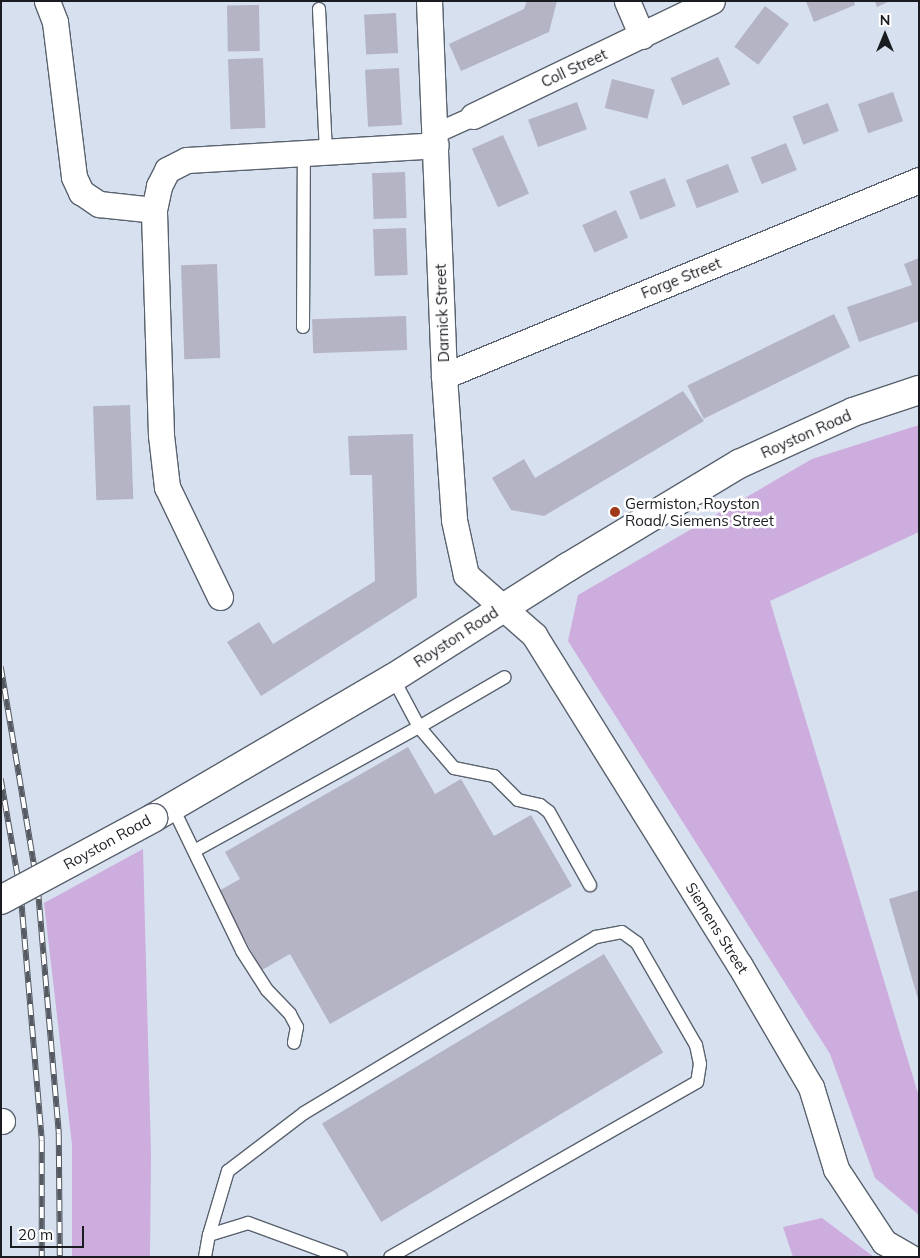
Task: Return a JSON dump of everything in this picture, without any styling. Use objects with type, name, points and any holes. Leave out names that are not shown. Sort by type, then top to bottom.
[{"type":"street","points":[[47,1],[55,22],[74,177],[81,192],[99,204],[154,210]]},
{"type":"street","name":"Darnick Street","points":[[429,1],[444,376],[454,520],[466,575],[501,608]]},
{"type":"street","points":[[627,1],[642,36]]},
{"type":"street","name":"Coll Street","points":[[436,139],[472,116],[712,1]]},
{"type":"street","points":[[220,597],[167,487],[161,435],[154,210],[167,170],[187,160],[315,153],[436,139]]},
{"type":"street","name":"Forge Street","points":[[444,376],[919,180]]},
{"type":"street","name":"Royston Road","points":[[1,900],[163,812],[393,678],[501,608],[739,464],[854,412],[919,390]]},
{"type":"street","name":"Siemens Street","points":[[501,608],[534,634],[739,964],[811,1088],[836,1170],[884,1242],[910,1257]]},
{"type":"lane","points":[[303,327],[315,153],[319,9]]},
{"type":"lane","points":[[196,850],[419,727],[504,677]]},
{"type":"lane","points":[[393,678],[419,727],[454,768],[494,776],[518,800],[540,805],[550,812],[590,885]]},
{"type":"lane","points":[[163,812],[196,850],[242,951],[267,990],[290,1014],[297,1027],[294,1042]]},
{"type":"lane","points":[[205,1257],[209,1235],[228,1171],[304,1113],[596,938],[622,932],[637,943],[696,1045],[700,1064],[697,1082],[390,1257]]},
{"type":"lane","points":[[209,1235],[248,1223],[341,1257]]},
{"type":"shaded area","points":[[919,425],[919,532],[770,601],[919,1097],[919,1215],[875,1178],[830,1054],[568,641],[578,595],[812,459]]},
{"type":"shaded area","points":[[143,849],[151,1153],[150,1257],[72,1257],[72,1145],[44,903]]},
{"type":"shaded area","points":[[822,1218],[874,1257],[793,1257],[783,1227]]},
{"type":"building","points":[[527,1],[557,1],[549,32],[461,71],[449,44],[524,9]]},
{"type":"building","points":[[806,1],[854,1],[855,5],[814,22]]},
{"type":"building","points":[[875,1],[890,1],[877,7]]},
{"type":"building","points":[[259,5],[260,51],[228,52],[227,6]]},
{"type":"building","points":[[765,6],[789,24],[758,65],[734,47]]},
{"type":"building","points":[[396,13],[398,53],[366,55],[364,15]]},
{"type":"building","points":[[718,57],[730,84],[683,106],[670,78]]},
{"type":"building","points":[[263,58],[265,128],[230,129],[228,59]]},
{"type":"building","points":[[399,68],[402,125],[368,127],[365,70]]},
{"type":"building","points":[[612,79],[655,90],[647,119],[605,108]]},
{"type":"building","points":[[893,92],[903,121],[868,133],[858,104]]},
{"type":"building","points":[[577,102],[587,129],[538,147],[528,120]]},
{"type":"building","points":[[828,103],[839,131],[803,145],[793,117]]},
{"type":"building","points":[[503,135],[529,193],[498,207],[472,149]]},
{"type":"building","points":[[786,143],[797,170],[762,184],[751,157]]},
{"type":"building","points":[[728,164],[739,192],[697,208],[686,180]]},
{"type":"building","points":[[405,172],[407,218],[374,219],[372,173]]},
{"type":"building","points":[[665,178],[676,206],[640,220],[630,192]]},
{"type":"building","points":[[616,210],[628,237],[594,252],[582,225]]},
{"type":"building","points":[[406,228],[408,275],[375,276],[373,229]]},
{"type":"building","points":[[919,258],[919,321],[859,342],[847,307],[912,285],[904,264]]},
{"type":"building","points":[[217,264],[220,358],[184,359],[181,265]]},
{"type":"building","points":[[834,314],[850,347],[704,419],[687,385]]},
{"type":"building","points":[[406,316],[407,350],[313,353],[312,319]]},
{"type":"building","points":[[683,391],[704,421],[544,516],[511,510],[492,478],[524,459],[535,478]]},
{"type":"building","points":[[130,405],[133,499],[96,500],[93,406]]},
{"type":"building","points":[[413,434],[417,597],[261,696],[227,642],[259,622],[273,644],[375,581],[372,475],[350,475],[348,436]]},
{"type":"building","points":[[408,747],[435,794],[461,779],[494,836],[531,815],[572,886],[330,1024],[290,954],[262,970],[217,892],[240,879],[225,852]]},
{"type":"building","points":[[919,890],[919,998],[918,999],[889,899]]},
{"type":"building","points":[[604,954],[663,1053],[381,1222],[322,1123]]},
{"type":"railway","points":[[1,667],[38,888],[59,1134],[60,1257]]},
{"type":"railway","points":[[1,779],[21,895],[42,1141],[42,1257]]},
{"type":"place","name":"Germiston, Royston Road/ Siemens Street","points":[[615,512]]}]
